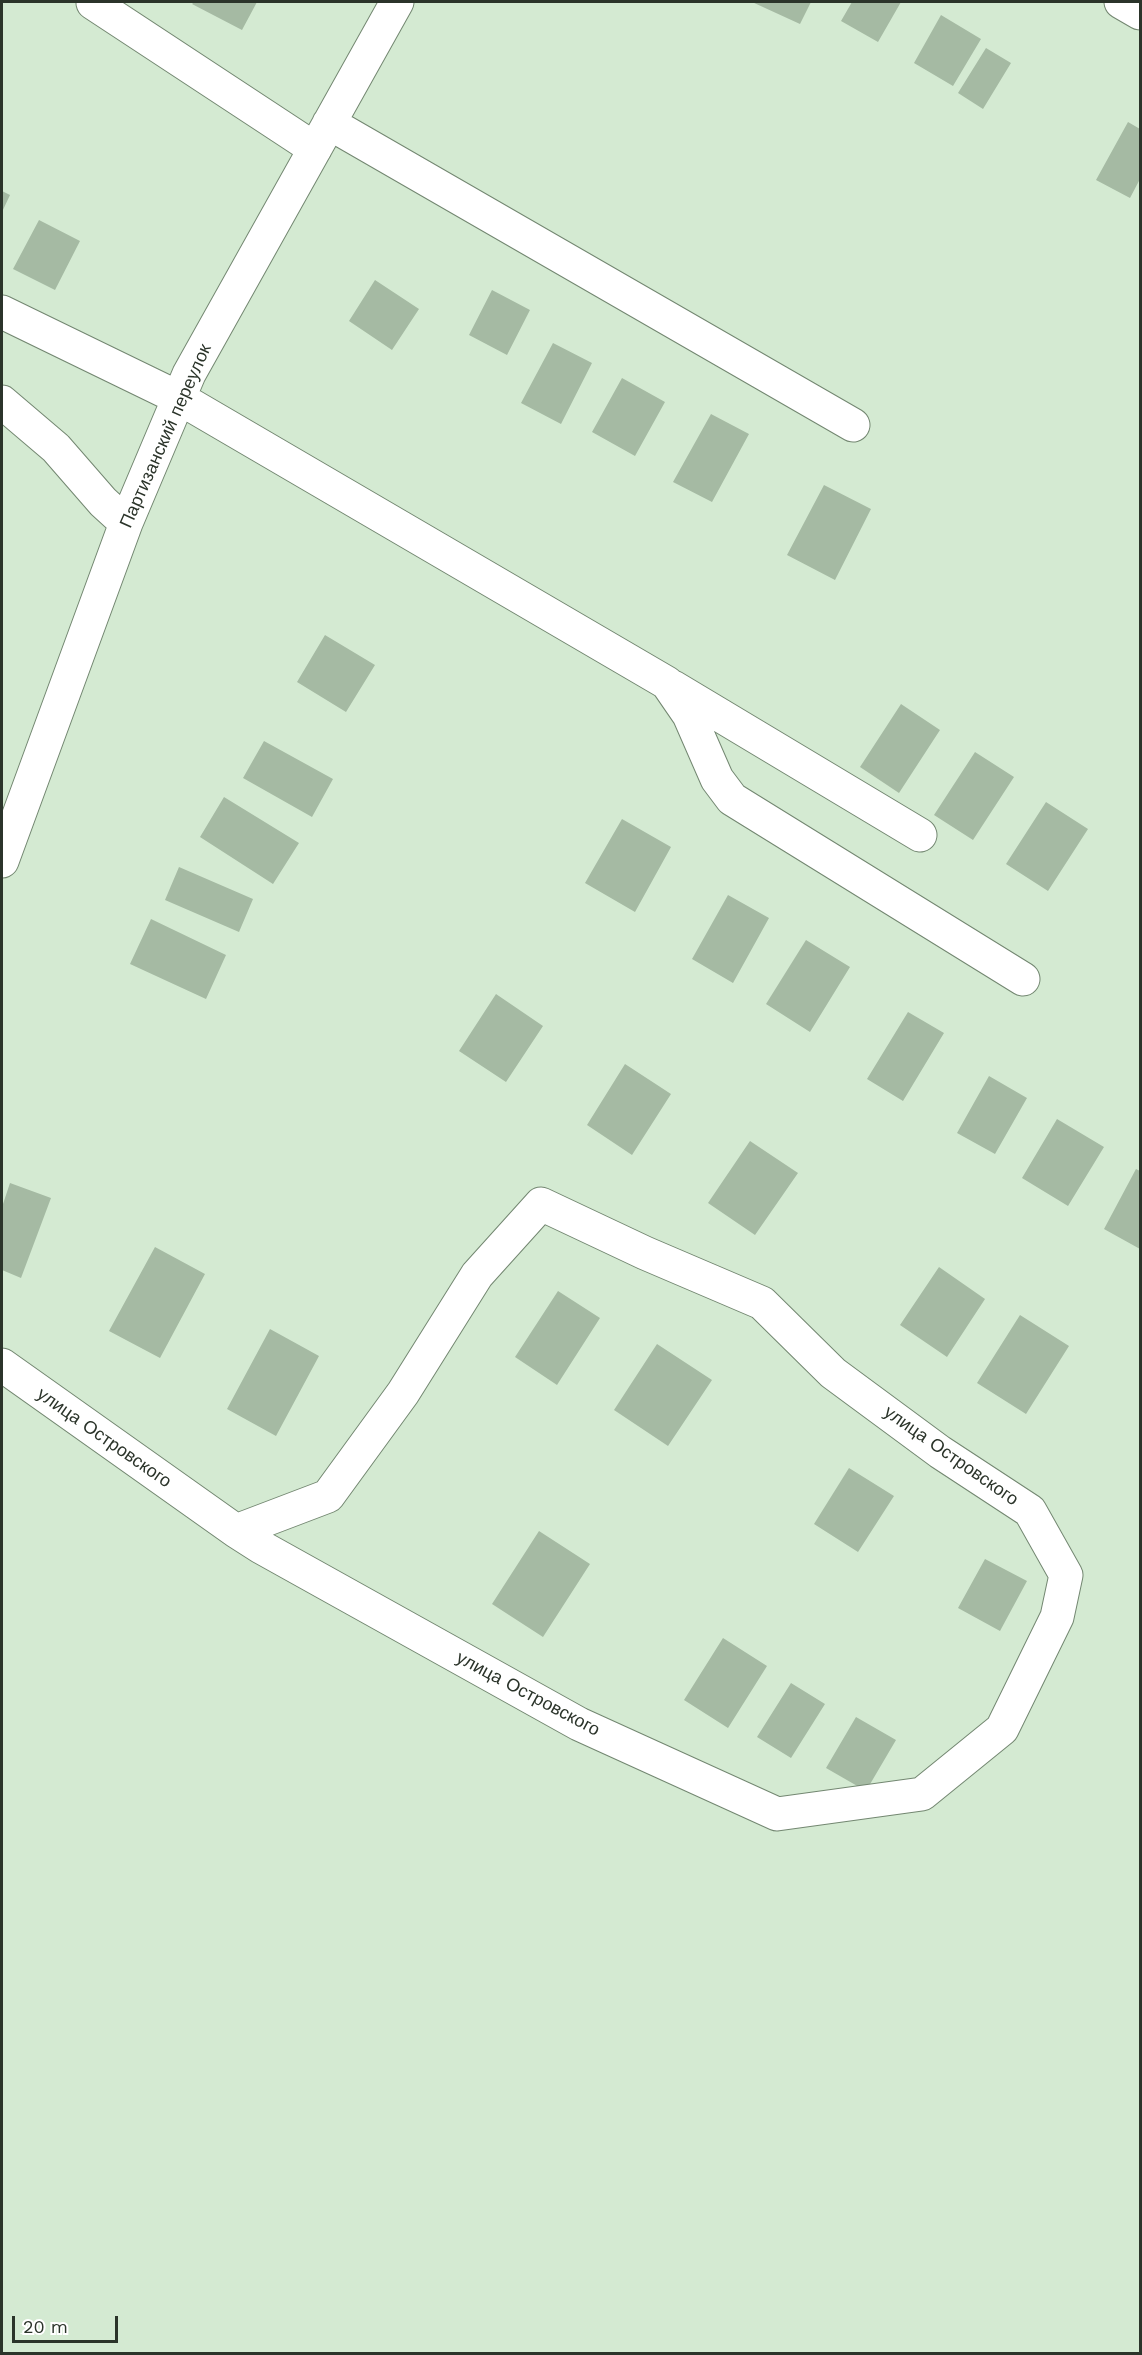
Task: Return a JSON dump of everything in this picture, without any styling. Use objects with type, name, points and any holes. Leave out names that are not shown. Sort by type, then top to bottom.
[{"type":"street","name":"Партизанский переулок","points":[[2,861],[126,523],[189,374],[397,2]]},
{"type":"street","points":[[1121,2],[1140,13]]},
{"type":"street","points":[[93,3],[322,136],[853,425]]},
{"type":"street","points":[[2,312],[179,398],[667,683],[920,835]]},
{"type":"street","points":[[2,402],[56,448],[103,502],[126,523]]},
{"type":"street","points":[[667,683],[689,715],[717,779],[732,799],[1023,979]]},
{"type":"street","name":"улица Островского","points":[[2,1365],[236,1531],[261,1547],[579,1724],[777,1814],[922,1794],[1002,1729],[1057,1617],[1066,1575],[1030,1511],[940,1452],[833,1373],[762,1303],[645,1253],[541,1204],[477,1275],[403,1393],[328,1496],[236,1531]]},
{"type":"building","points":[[194,2],[257,2],[242,30],[192,4]]},
{"type":"building","points":[[752,2],[811,2],[800,24]]},
{"type":"building","points":[[852,2],[901,2],[878,42],[841,21]]},
{"type":"building","points":[[941,15],[981,39],[953,86],[914,63]]},
{"type":"building","points":[[986,48],[1011,63],[983,109],[958,93]]},
{"type":"building","points":[[1128,122],[1140,129],[1140,179],[1130,198],[1096,180]]},
{"type":"building","points":[[2,191],[10,195],[2,212]]},
{"type":"building","points":[[39,220],[80,241],[55,290],[13,269]]},
{"type":"building","points":[[375,280],[419,309],[392,350],[349,321]]},
{"type":"building","points":[[492,290],[530,310],[507,355],[469,335]]},
{"type":"building","points":[[553,343],[592,363],[561,424],[521,403]]},
{"type":"building","points":[[622,378],[665,402],[635,456],[592,432]]},
{"type":"building","points":[[711,414],[749,434],[712,502],[673,482]]},
{"type":"building","points":[[824,485],[871,509],[835,580],[787,555]]},
{"type":"building","points":[[325,635],[375,665],[346,712],[297,682]]},
{"type":"building","points":[[901,704],[940,730],[899,793],[860,767]]},
{"type":"building","points":[[264,741],[333,779],[312,817],[243,778]]},
{"type":"building","points":[[975,752],[1014,777],[973,840],[934,815]]},
{"type":"building","points":[[224,797],[299,843],[273,884],[200,837]]},
{"type":"building","points":[[1046,802],[1088,829],[1048,891],[1006,864]]},
{"type":"building","points":[[622,819],[671,847],[635,912],[585,883]]},
{"type":"building","points":[[179,867],[253,899],[239,932],[165,900]]},
{"type":"building","points":[[728,895],[769,918],[733,983],[692,959]]},
{"type":"building","points":[[151,919],[226,955],[206,999],[130,964]]},
{"type":"building","points":[[806,940],[850,967],[810,1032],[766,1004]]},
{"type":"building","points":[[496,994],[543,1026],[506,1082],[459,1051]]},
{"type":"building","points":[[908,1012],[944,1033],[903,1101],[867,1079]]},
{"type":"building","points":[[625,1064],[671,1094],[632,1155],[587,1125]]},
{"type":"building","points":[[989,1076],[1027,1098],[995,1154],[957,1133]]},
{"type":"building","points":[[1057,1119],[1104,1147],[1068,1206],[1022,1178]]},
{"type":"building","points":[[750,1141],[798,1173],[755,1235],[708,1203]]},
{"type":"building","points":[[1136,1169],[1140,1171],[1140,1249],[1104,1229]]},
{"type":"building","points":[[10,1183],[51,1198],[21,1278],[2,1270],[2,1207]]},
{"type":"building","points":[[155,1247],[205,1274],[160,1358],[109,1331]]},
{"type":"building","points":[[939,1267],[985,1299],[947,1357],[900,1325]]},
{"type":"building","points":[[558,1291],[600,1318],[557,1385],[515,1357]]},
{"type":"building","points":[[1020,1315],[1069,1346],[1026,1414],[977,1383]]},
{"type":"building","points":[[270,1329],[319,1356],[276,1436],[227,1409]]},
{"type":"building","points":[[657,1344],[712,1380],[668,1446],[614,1410]]},
{"type":"building","points":[[849,1468],[894,1496],[858,1552],[814,1524]]},
{"type":"building","points":[[539,1531],[590,1564],[543,1637],[492,1604]]},
{"type":"building","points":[[985,1559],[1027,1581],[1000,1631],[958,1608]]},
{"type":"building","points":[[723,1638],[767,1666],[728,1728],[684,1700]]},
{"type":"building","points":[[791,1683],[825,1704],[791,1758],[757,1737]]},
{"type":"building","points":[[856,1717],[896,1740],[866,1791],[826,1768]]}]
